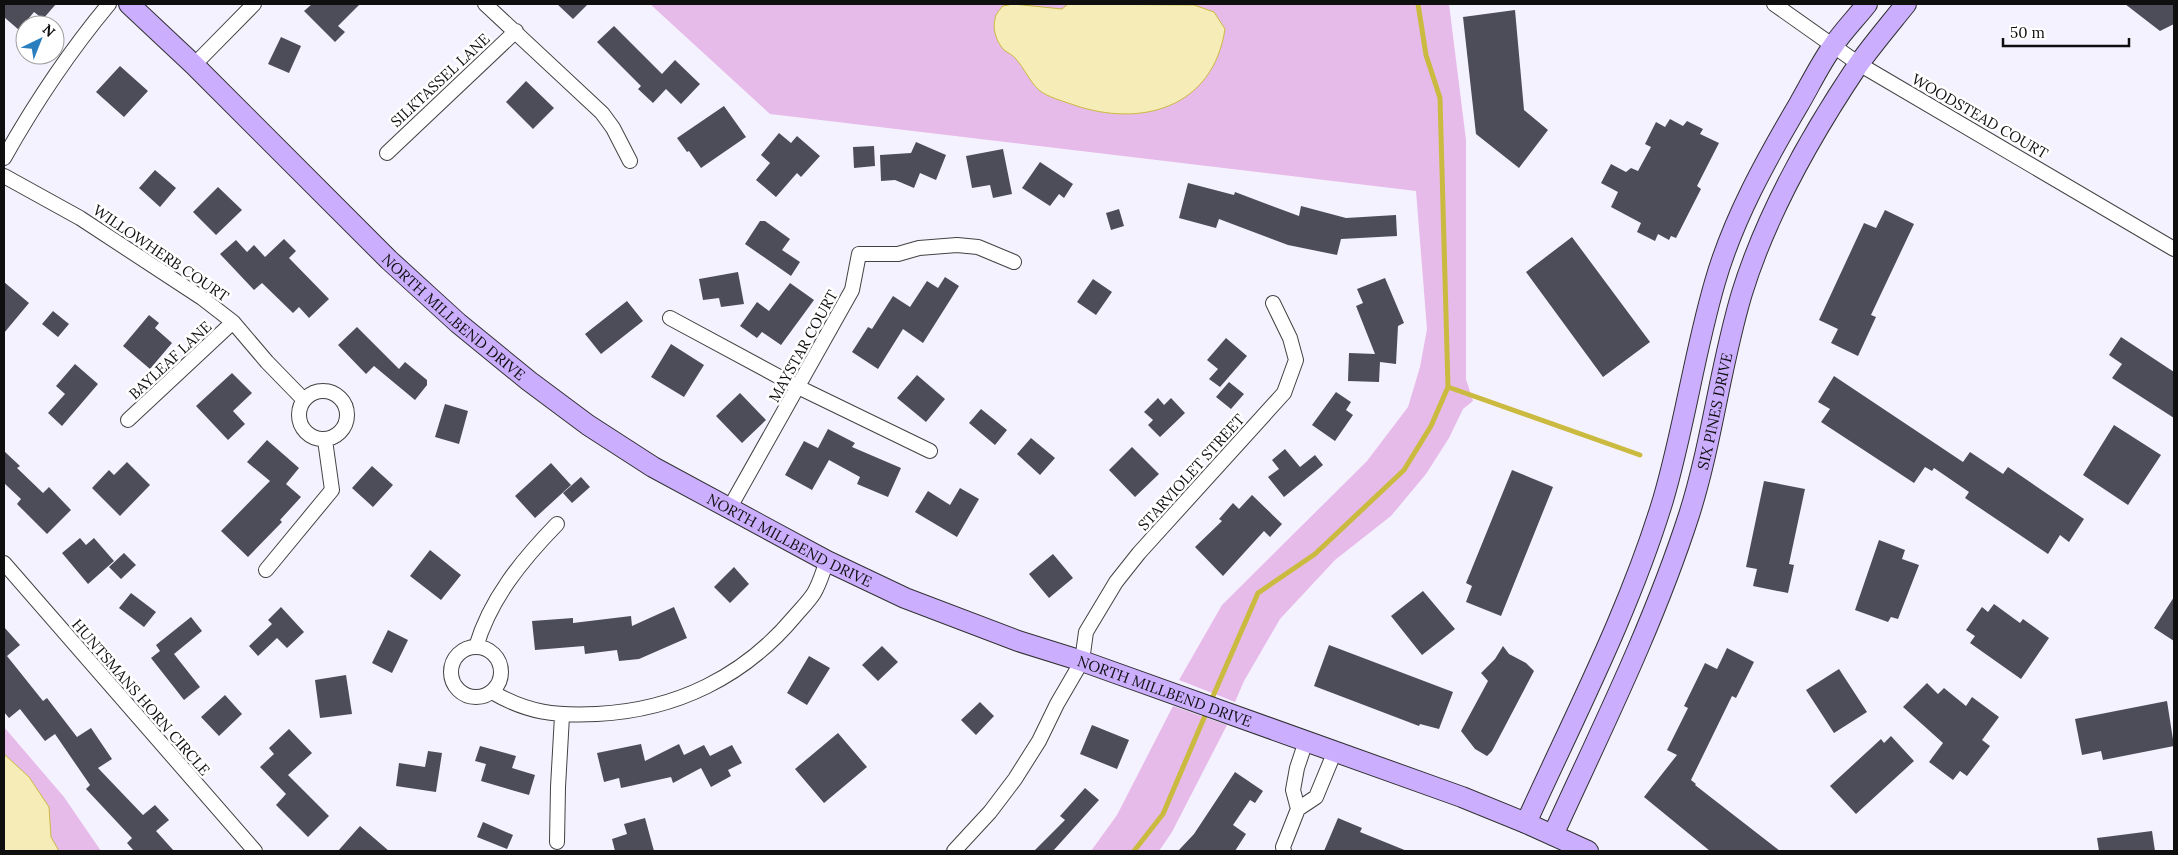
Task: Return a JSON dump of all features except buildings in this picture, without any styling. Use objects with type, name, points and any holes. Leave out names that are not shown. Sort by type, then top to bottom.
[{"type":"street","points":[[4,158],[33,106],[82,36],[109,4]]},
{"type":"street","name":"NORTH MILLBEND DRIVE","points":[[129,4],[194,65],[389,260],[458,323],[529,381],[588,425],[652,467],[827,561],[905,598],[1018,641],[1082,661],[1335,751],[1526,823],[1588,851]]},
{"type":"street","points":[[194,65],[254,4]]},
{"type":"street","points":[[485,4],[602,113],[613,128],[630,161]]},
{"type":"street","name":"WOODSTEAD COURT","points":[[1774,4],[1859,64],[2174,249]]},
{"type":"street","name":"SIX PINES DRIVE","points":[[1526,823],[1622,611],[1635,578],[1663,499],[1715,280],[1750,192],[1782,132],[1833,46],[1867,4]]},
{"type":"street","name":"SIX PINES DRIVE","points":[[1553,835],[1649,623],[1690,512],[1742,292],[1777,204],[1809,145],[1859,64],[1906,4]]},
{"type":"street","name":"SILKTASSEL LANE","points":[[387,153],[516,31]]},
{"type":"street","name":"WILLOWHERB COURT","points":[[4,176],[80,218],[153,264],[202,298],[233,322],[267,362],[304,400]]},
{"type":"street","name":"MAYSTAR COURT","points":[[729,509],[852,290],[859,254],[898,254],[919,248],[957,244],[978,247],[1014,262]]},
{"type":"street","name":"STARVIOLET STREET","points":[[1082,661],[1086,632],[1116,582],[1139,553],[1284,394],[1296,360],[1290,338],[1273,303]]},
{"type":"street","points":[[670,318],[798,387],[930,451]]},
{"type":"street","name":"BAYLEAF LANE","points":[[128,420],[233,322]]},
{"type":"street","points":[[323,391],[338,396],[343,402],[348,415],[343,430],[336,436],[325,440],[312,437],[301,426],[299,410],[304,400],[315,392],[323,391]]},
{"type":"street","points":[[266,570],[332,490],[325,440]]},
{"type":"street","points":[[476,647],[487,617],[519,565],[557,524]]},
{"type":"street","points":[[492,692],[511,704],[562,716],[626,713],[660,706],[695,693],[727,676],[782,632],[814,593],[827,561]]},
{"type":"street","name":"HUNTSMANS HORN CIRCLE","points":[[4,564],[255,851]]},
{"type":"street","points":[[1635,578],[1662,587]]},
{"type":"street","points":[[476,647],[492,653],[500,663],[501,677],[492,692],[476,697],[466,695],[459,690],[452,678],[455,659],[461,653],[476,647]]},
{"type":"street","points":[[954,851],[990,812],[1015,779],[1039,740],[1082,661]]},
{"type":"street","points":[[557,842],[562,716]]},
{"type":"street","points":[[1298,809],[1293,790],[1297,768],[1306,741]]},
{"type":"street","points":[[1284,851],[1283,847],[1298,809],[1316,797],[1335,751]]},
{"type":"shaded area","points":[[650,4],[1449,4],[1466,140],[1466,379],[1473,401],[1463,409],[1449,438],[1426,474],[1391,516],[1335,560],[1280,619],[1244,681],[1235,702],[1179,680],[1222,605],[1367,461],[1408,407],[1420,367],[1427,329],[1416,191],[770,114]]},
{"type":"shaded area","points":[[1013,4],[1062,9],[1068,4],[1194,5],[1214,12],[1225,29],[1218,56],[1206,77],[1190,94],[1170,105],[1148,112],[1124,114],[1099,112],[1055,99],[1042,92],[1015,58],[1001,47],[995,31],[995,17],[1003,6]]},
{"type":"shaded area","points":[[1173,706],[1227,725],[1172,832],[1159,851],[1091,851],[1117,815]]},
{"type":"shaded area","points":[[4,727],[64,797],[101,851],[4,851]]},
{"type":"shaded area","points":[[4,754],[29,777],[49,807],[51,837],[59,851],[4,851]]},
{"type":"waterway","points":[[1210,703],[1258,593],[1315,554],[1404,470],[1431,426],[1448,387],[1440,98],[1426,55],[1418,4]]},
{"type":"waterway","points":[[1448,387],[1640,455]]},
{"type":"waterway","points":[[1134,851],[1163,814],[1207,711]]}]
